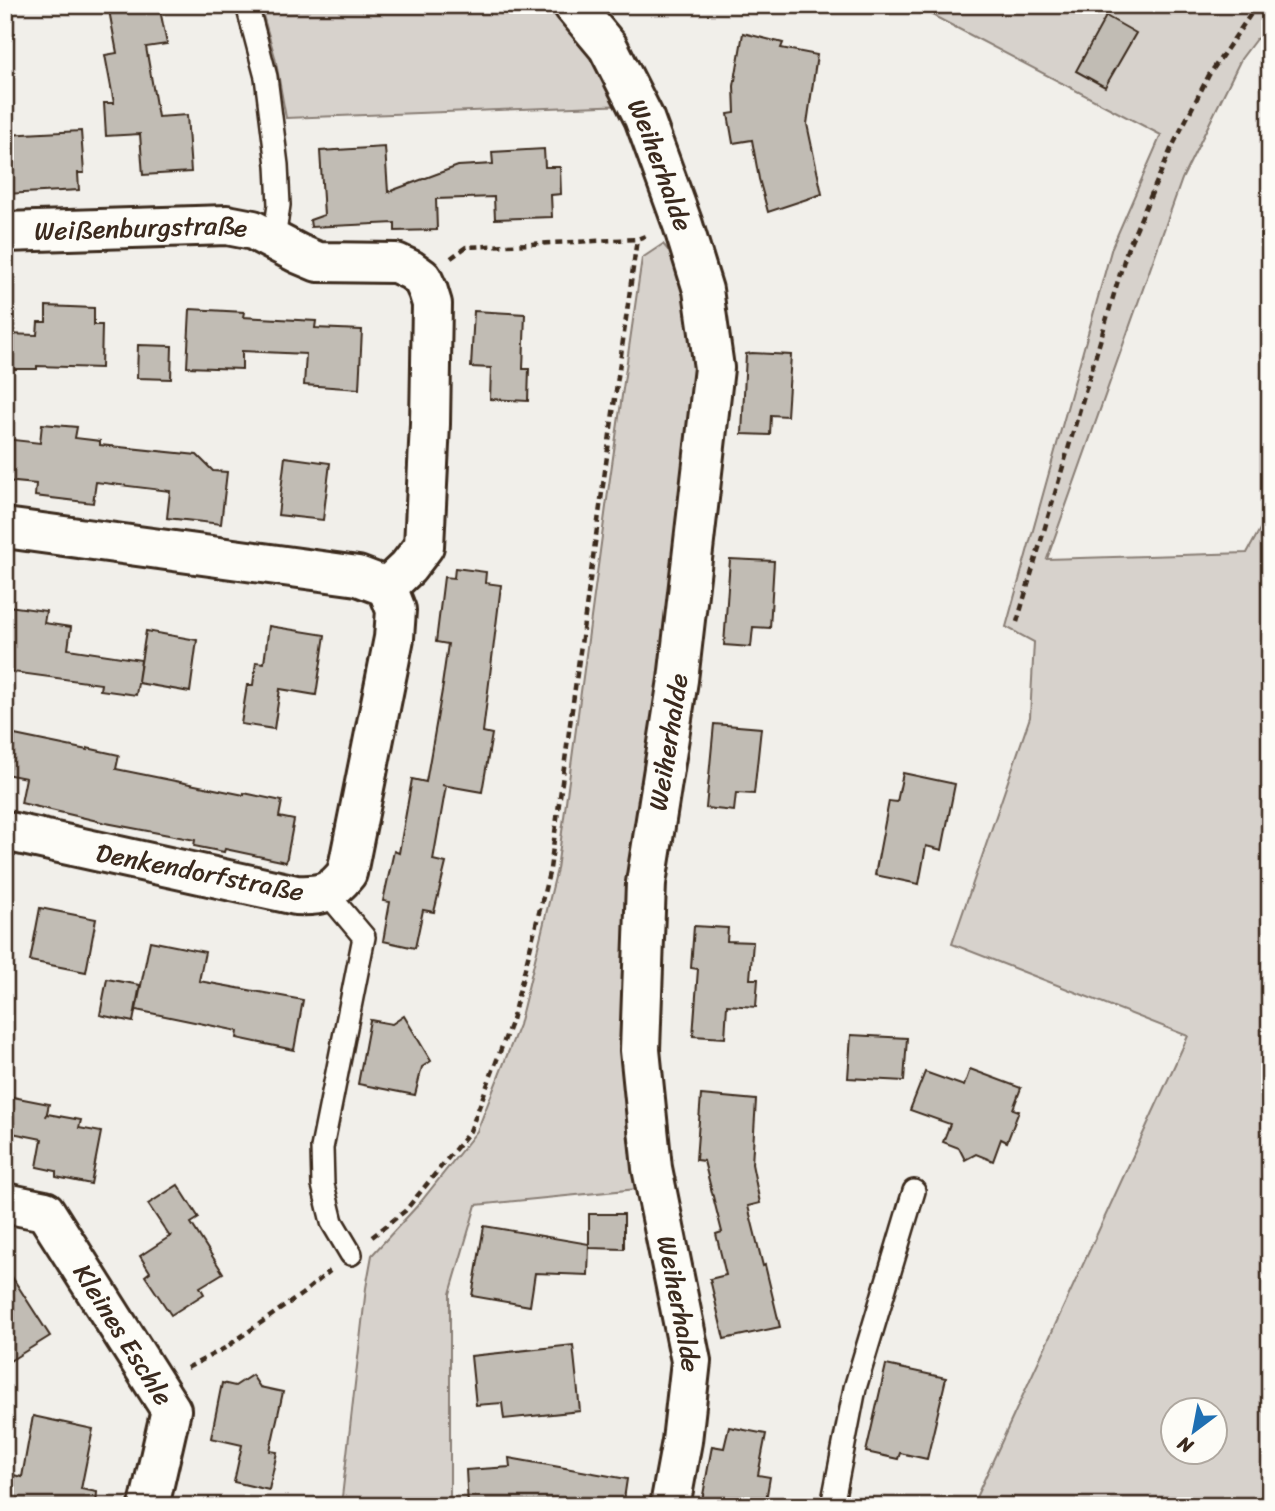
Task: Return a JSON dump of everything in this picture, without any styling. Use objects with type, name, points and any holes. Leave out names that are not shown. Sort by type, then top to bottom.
[{"type":"street","name":"Weiherhalde","points":[[573,5],[608,47],[645,118],[703,290],[714,368],[678,680],[646,884],[640,1050],[652,1168],[691,1361],[682,1441],[670,1506]]},
{"type":"street","name":"Weißenburgstraße","points":[[5,232],[227,225],[253,230],[318,262],[396,263],[422,278]]},
{"type":"street","points":[[5,528],[358,576],[387,587],[408,567],[424,546],[432,304],[422,278]]},
{"type":"street","name":"Denkendorfstraße","points":[[5,831],[296,895],[314,896],[327,893],[338,885],[347,873],[394,638],[396,610],[387,587]]},
{"type":"street","name":"Kleines Eschle","points":[[5,1203],[45,1211],[171,1410],[149,1506]]},
{"type":"lane","name":"Weißenburgstraße","points":[[247,5],[266,77],[277,165],[279,205],[274,240]]},
{"type":"lane","points":[[327,893],[364,937],[322,1148],[323,1185],[332,1222],[351,1254]]},
{"type":"lane","points":[[832,1506],[855,1388],[914,1191]]},
{"type":"path","points":[[1017,622],[1127,250],[1171,149],[1209,75],[1257,5]]},
{"type":"path","points":[[422,278],[466,247],[637,239],[683,225]]},
{"type":"path","points":[[155,1384],[225,1348],[302,1294],[405,1211],[470,1132],[512,1020],[550,869],[637,239]]},
{"type":"shaded area","points":[[280,5],[554,5],[594,49],[628,105],[286,118],[275,57],[262,12]]},
{"type":"shaded area","points":[[913,5],[1270,5],[1270,35],[1256,39],[1241,59],[1182,179],[1047,559],[1247,553],[1270,511],[1270,1506],[972,1506],[1188,1036],[952,944],[1030,717],[1034,642],[1006,627],[1112,247],[1161,135]]},
{"type":"shaded area","points":[[663,244],[674,257],[699,343],[674,629],[647,1188],[476,1205],[450,1294],[450,1506],[341,1506],[372,1255],[419,1204],[477,1131],[519,1025],[557,869],[642,258]]},
{"type":"building","points":[[108,5],[159,5],[167,44],[146,47],[158,117],[187,115],[191,172],[143,175],[140,134],[106,136],[104,103],[114,103],[105,55],[117,53]]},
{"type":"building","points":[[1106,16],[1136,33],[1105,87],[1076,71]]},
{"type":"building","points":[[743,33],[783,43],[781,48],[817,55],[807,124],[822,194],[768,212],[752,140],[733,143],[728,114],[735,113],[734,86]]},
{"type":"building","points":[[81,131],[84,173],[78,173],[79,190],[5,194],[5,135]]},
{"type":"building","points":[[385,147],[388,192],[458,166],[493,164],[492,152],[544,149],[545,167],[560,167],[561,194],[551,195],[552,217],[495,219],[494,197],[436,199],[437,230],[395,231],[395,223],[311,227],[310,220],[324,215],[320,151]]},
{"type":"building","points":[[46,306],[94,308],[94,325],[102,325],[101,368],[37,366],[37,369],[5,369],[5,334],[37,335],[38,322],[46,322]]},
{"type":"building","points":[[190,309],[244,312],[243,317],[316,321],[315,328],[362,330],[359,389],[304,385],[306,354],[242,351],[242,369],[187,367]]},
{"type":"building","points":[[474,311],[525,314],[523,369],[529,369],[528,401],[490,399],[491,368],[471,367]]},
{"type":"building","points":[[138,345],[172,346],[171,379],[137,378]]},
{"type":"building","points":[[746,354],[791,355],[787,416],[771,415],[770,435],[742,434]]},
{"type":"building","points":[[42,424],[77,427],[75,438],[100,441],[100,445],[197,455],[213,471],[227,472],[221,524],[167,518],[170,491],[96,482],[93,503],[35,496],[36,484],[5,481],[5,439],[40,443]]},
{"type":"building","points":[[285,457],[330,463],[323,520],[278,515]]},
{"type":"building","points":[[730,559],[774,561],[770,628],[753,627],[751,647],[724,645]]},
{"type":"building","points":[[455,568],[486,572],[485,583],[501,585],[483,732],[492,734],[482,792],[442,785],[446,786],[433,860],[446,863],[434,912],[423,910],[415,948],[383,941],[390,902],[383,901],[394,851],[399,853],[412,779],[426,782],[448,644],[436,642],[444,577],[454,578]]},
{"type":"building","points":[[8,606],[46,611],[44,623],[71,627],[68,649],[141,660],[138,681],[146,631],[197,640],[190,692],[138,683],[136,695],[100,690],[101,684],[5,671]]},
{"type":"building","points":[[269,626],[325,635],[316,695],[280,689],[274,729],[241,724],[247,685],[253,685],[256,662],[264,663]]},
{"type":"building","points":[[714,724],[761,728],[754,794],[736,793],[734,811],[706,808]]},
{"type":"building","points":[[5,733],[119,755],[116,769],[282,801],[279,817],[294,820],[286,862],[225,849],[224,852],[194,846],[195,840],[21,803],[26,778],[5,774]]},
{"type":"building","points":[[903,773],[955,784],[942,850],[926,846],[919,884],[875,875],[889,801],[897,802]]},
{"type":"building","points":[[40,908],[96,919],[86,972],[30,961]]},
{"type":"building","points":[[694,926],[728,928],[727,941],[753,942],[750,979],[758,979],[756,1007],[727,1005],[725,1038],[693,1036],[698,969],[691,968]]},
{"type":"building","points":[[150,941],[205,952],[199,981],[303,1000],[294,1050],[237,1038],[238,1031],[136,1010]]},
{"type":"building","points":[[107,979],[140,985],[133,1022],[100,1015]]},
{"type":"building","points":[[404,1016],[431,1061],[422,1067],[415,1095],[358,1084],[370,1020],[392,1024]]},
{"type":"building","points":[[851,1035],[907,1038],[904,1081],[848,1078]]},
{"type":"building","points":[[970,1069],[1021,1088],[1013,1109],[1019,1111],[1007,1142],[1001,1139],[993,1161],[976,1154],[965,1160],[959,1148],[943,1142],[950,1124],[910,1110],[925,1072],[964,1086]]},
{"type":"building","points":[[701,1095],[756,1100],[752,1164],[760,1203],[748,1206],[780,1327],[724,1339],[710,1279],[726,1275],[716,1234],[722,1232],[704,1161],[696,1160]]},
{"type":"building","points":[[13,1097],[49,1104],[46,1117],[47,1114],[81,1120],[79,1128],[101,1132],[91,1184],[56,1177],[56,1171],[37,1167],[42,1139],[7,1132]]},
{"type":"building","points":[[178,1185],[199,1218],[191,1223],[223,1273],[200,1287],[204,1294],[171,1315],[145,1276],[150,1272],[140,1256],[170,1237],[148,1204]]},
{"type":"building","points":[[589,1214],[624,1214],[624,1249],[589,1248]]},
{"type":"building","points":[[484,1226],[589,1244],[588,1275],[535,1273],[530,1306],[472,1296]]},
{"type":"building","points":[[5,1266],[50,1336],[5,1364]]},
{"type":"building","points":[[573,1345],[580,1411],[504,1419],[502,1403],[476,1405],[471,1356]]},
{"type":"building","points":[[886,1365],[946,1378],[927,1459],[900,1453],[898,1459],[866,1452]]},
{"type":"building","points":[[252,1375],[260,1387],[283,1392],[270,1451],[277,1452],[269,1490],[234,1482],[242,1445],[211,1438],[222,1383],[235,1386]]},
{"type":"building","points":[[33,1416],[93,1429],[81,1489],[97,1492],[96,1506],[5,1506],[5,1473],[22,1477]]},
{"type":"building","points":[[729,1427],[766,1434],[758,1475],[770,1477],[765,1506],[701,1506],[712,1446],[724,1448]]},
{"type":"building","points":[[509,1458],[627,1479],[623,1506],[468,1506],[466,1470],[510,1467]]}]
